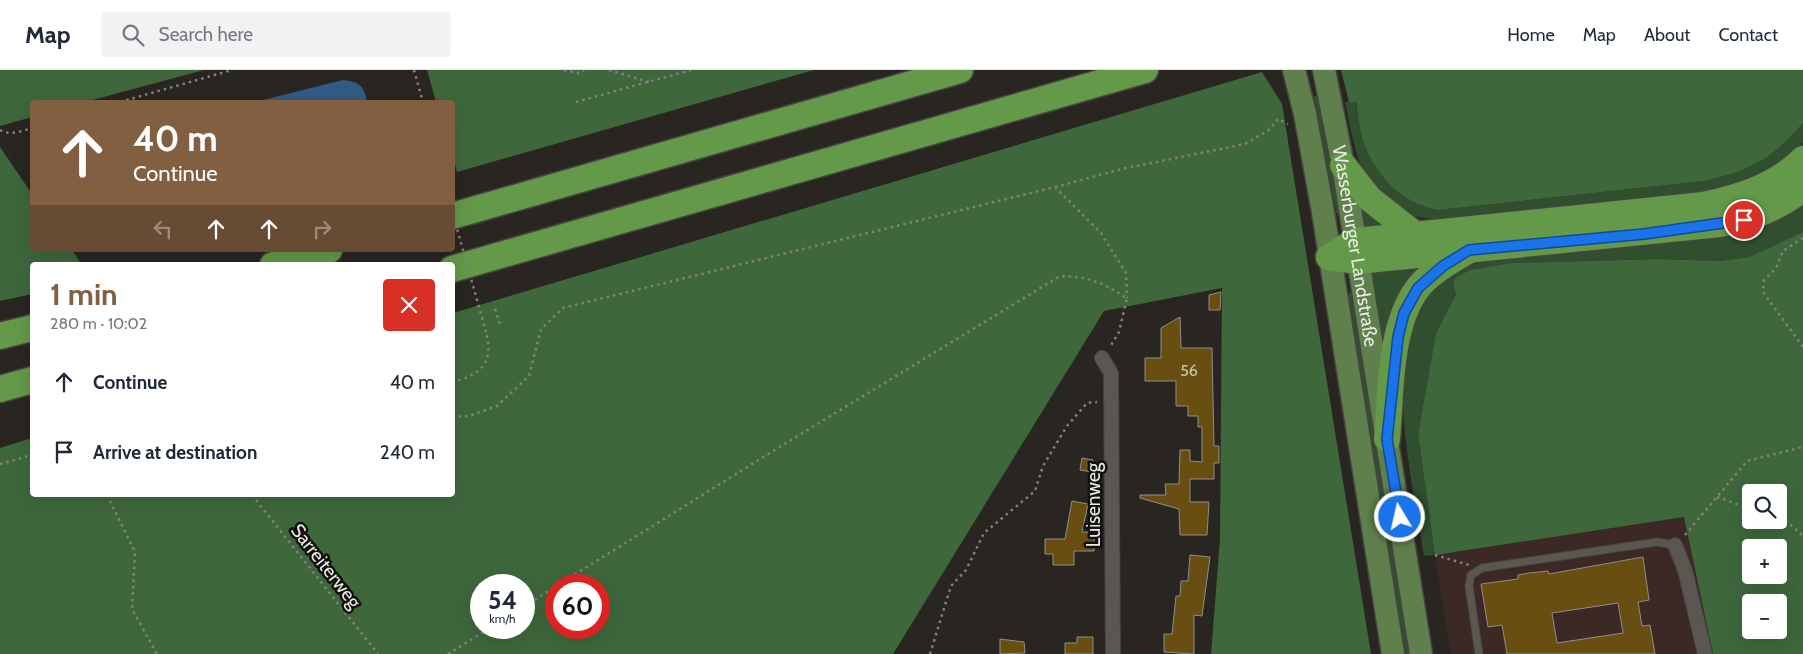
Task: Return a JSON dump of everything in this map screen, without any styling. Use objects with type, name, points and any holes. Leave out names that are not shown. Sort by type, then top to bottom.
[{"type":"highway","points":[[455,215],[960,70]]},
{"type":"highway","points":[[455,268],[1145,70]]},
{"type":"highway","points":[[1329,257],[1417,236],[1504,224],[1703,205],[1752,192],[1785,173],[1803,159]]},
{"type":"highway","points":[[1343,164],[1354,182],[1370,199],[1417,236]]},
{"type":"highway","points":[[1356,251],[1469,250],[1644,234],[1744,220],[1765,213],[1803,189]]},
{"type":"highway","points":[[1387,439],[1398,337],[1404,313],[1418,288],[1443,266],[1469,250]]},
{"type":"highway","points":[[285,262],[322,252]]},
{"type":"highway","points":[[0,336],[30,328]]},
{"type":"highway","points":[[0,389],[30,381]]},
{"type":"main road","name":"Wasserburger Landstraße","points":[[1294,70],[1296,119],[1323,212],[1360,435],[1393,654]]},
{"type":"main road","name":"Wasserburger Landstraße","points":[[1324,70],[1333,105],[1343,164],[1421,654]]},
{"type":"street","name":"Luisenweg","points":[[1102,358],[1111,373],[1112,654]]},
{"type":"street","points":[[1675,545],[1686,570],[1705,654]]},
{"type":"lane","points":[[1479,654],[1468,586],[1471,575],[1482,568],[1657,542],[1675,545]]},
{"type":"path","points":[[127,100],[232,70]]},
{"type":"path","points":[[414,70],[422,100]]},
{"type":"path","points":[[564,70],[579,73],[584,70]]},
{"type":"path","points":[[609,70],[651,82]]},
{"type":"path","points":[[576,102],[691,70]]},
{"type":"path","points":[[455,417],[469,416],[497,406],[529,376],[541,329],[563,308],[1122,170],[1238,146],[1269,130],[1278,119],[1296,119]]},
{"type":"path","points":[[0,130],[16,133],[30,129]]},
{"type":"path","points":[[1055,187],[1100,233],[1126,273],[1127,298],[1119,332],[1102,358]]},
{"type":"path","points":[[455,222],[489,345],[486,362],[479,372],[455,381]]},
{"type":"path","points":[[1803,238],[1783,251],[1776,268],[1764,280],[1763,292],[1803,347]]},
{"type":"path","points":[[576,574],[773,451],[1060,276],[1083,276],[1102,283],[1127,298]]},
{"type":"path","points":[[495,309],[501,327]]},
{"type":"path","points":[[930,654],[951,586],[966,570],[984,533],[1035,490],[1047,458],[1067,426],[1087,404]]},
{"type":"path","points":[[1675,545],[1747,461],[1803,447]]},
{"type":"path","points":[[0,464],[30,456]]},
{"type":"path","points":[[108,497],[134,552],[132,609],[157,654]]},
{"type":"path","name":"Sarreiterweg","points":[[254,497],[378,654]]},
{"type":"path","points":[[1716,497],[1742,506]]},
{"type":"path","points":[[1787,522],[1803,536]]},
{"type":"path","points":[[1435,555],[1482,568]]},
{"type":"path","points":[[448,654],[472,639]]},
{"type":"shaded area","points":[[1685,517],[1713,654],[1451,654],[1435,555]]},
{"type":"green space","points":[[0,70],[204,70],[92,100],[30,100],[30,118],[0,126]]},
{"type":"green space","points":[[427,70],[814,70],[457,172],[455,164],[455,100],[435,100]]},
{"type":"green space","points":[[1341,70],[1803,70],[1803,123],[1781,146],[1759,162],[1735,173],[1704,181],[1438,210],[1415,202],[1395,190],[1373,162],[1361,133],[1356,102],[1349,102]]},
{"type":"green space","points":[[1262,72],[1282,104],[1371,654],[1211,654],[1220,539],[1222,288],[1104,311],[893,654],[0,654],[0,448],[30,439],[30,497],[455,497],[455,312]]},
{"type":"green space","points":[[1317,95],[1341,220],[1336,212],[1313,97]]},
{"type":"green space","points":[[1355,101],[1366,150],[1438,210],[1704,181],[1735,173],[1759,162],[1781,146],[1803,123],[1803,143],[1779,166],[1734,188],[1467,219],[1427,218],[1412,216],[1390,205],[1378,194],[1369,181],[1356,151],[1345,102]]},
{"type":"green space","points":[[0,147],[30,191],[30,252],[73,252],[80,262],[30,262],[30,294],[0,301]]},
{"type":"green space","points":[[1354,192],[1393,229],[1361,231]]},
{"type":"green space","points":[[1803,199],[1803,232],[1749,257],[1720,261],[1658,259],[1511,263],[1453,284],[1456,294],[1436,333],[1418,434],[1435,555],[1424,556],[1408,461],[1403,392],[1404,358],[1409,328],[1420,301],[1428,291],[1463,263]]},
{"type":"green space","points":[[1803,232],[1803,654],[1713,654],[1684,517],[1435,555],[1418,434],[1436,333],[1456,294],[1453,284],[1456,277],[1471,270],[1511,263],[1658,259],[1720,261],[1749,257]]},
{"type":"green space","points":[[1435,260],[1384,359],[1368,268]]},
{"type":"green space","points":[[1349,292],[1354,294],[1412,654],[1403,654],[1348,301]]},
{"type":"water","points":[[343,80],[360,86],[366,100],[263,100]]},
{"type":"building","points":[[1221,292],[1220,310],[1209,310],[1209,295]]},
{"type":"building","points":[[1180,317],[1181,348],[1212,348],[1214,446],[1219,446],[1219,463],[1214,463],[1214,479],[1190,479],[1190,502],[1209,502],[1207,535],[1180,535],[1179,509],[1140,498],[1140,495],[1166,495],[1165,484],[1179,484],[1180,450],[1190,450],[1190,461],[1202,462],[1202,427],[1198,427],[1198,416],[1188,416],[1188,406],[1176,406],[1176,381],[1145,381],[1145,358],[1161,358],[1161,328]]},
{"type":"building","points":[[1082,458],[1093,460],[1092,472],[1080,470]]},
{"type":"building","points":[[1072,501],[1088,504],[1082,532],[1094,532],[1094,551],[1074,551],[1074,565],[1053,565],[1053,554],[1045,554],[1045,539],[1065,539]]},
{"type":"building","points":[[1190,555],[1210,557],[1202,616],[1194,615],[1194,654],[1164,652],[1164,634],[1172,634],[1176,596],[1180,596],[1181,581],[1188,581]]},
{"type":"building","points":[[1643,557],[1649,600],[1638,602],[1642,626],[1650,625],[1655,654],[1507,654],[1502,625],[1488,627],[1481,584],[1518,579],[1518,575],[1529,573],[1548,571],[1549,574]],"holes":[[[1618,603],[1623,633],[1557,643],[1552,613]]]},
{"type":"building","points":[[1077,637],[1093,637],[1093,654],[1065,654],[1065,643],[1077,643]]},
{"type":"building","points":[[1000,639],[1024,642],[1025,653],[1000,654]]},
{"type":"route","points":[[1400,517],[1387,439],[1398,337],[1404,313],[1418,288],[1443,266],[1469,250],[1644,234],[1744,220]]}]
